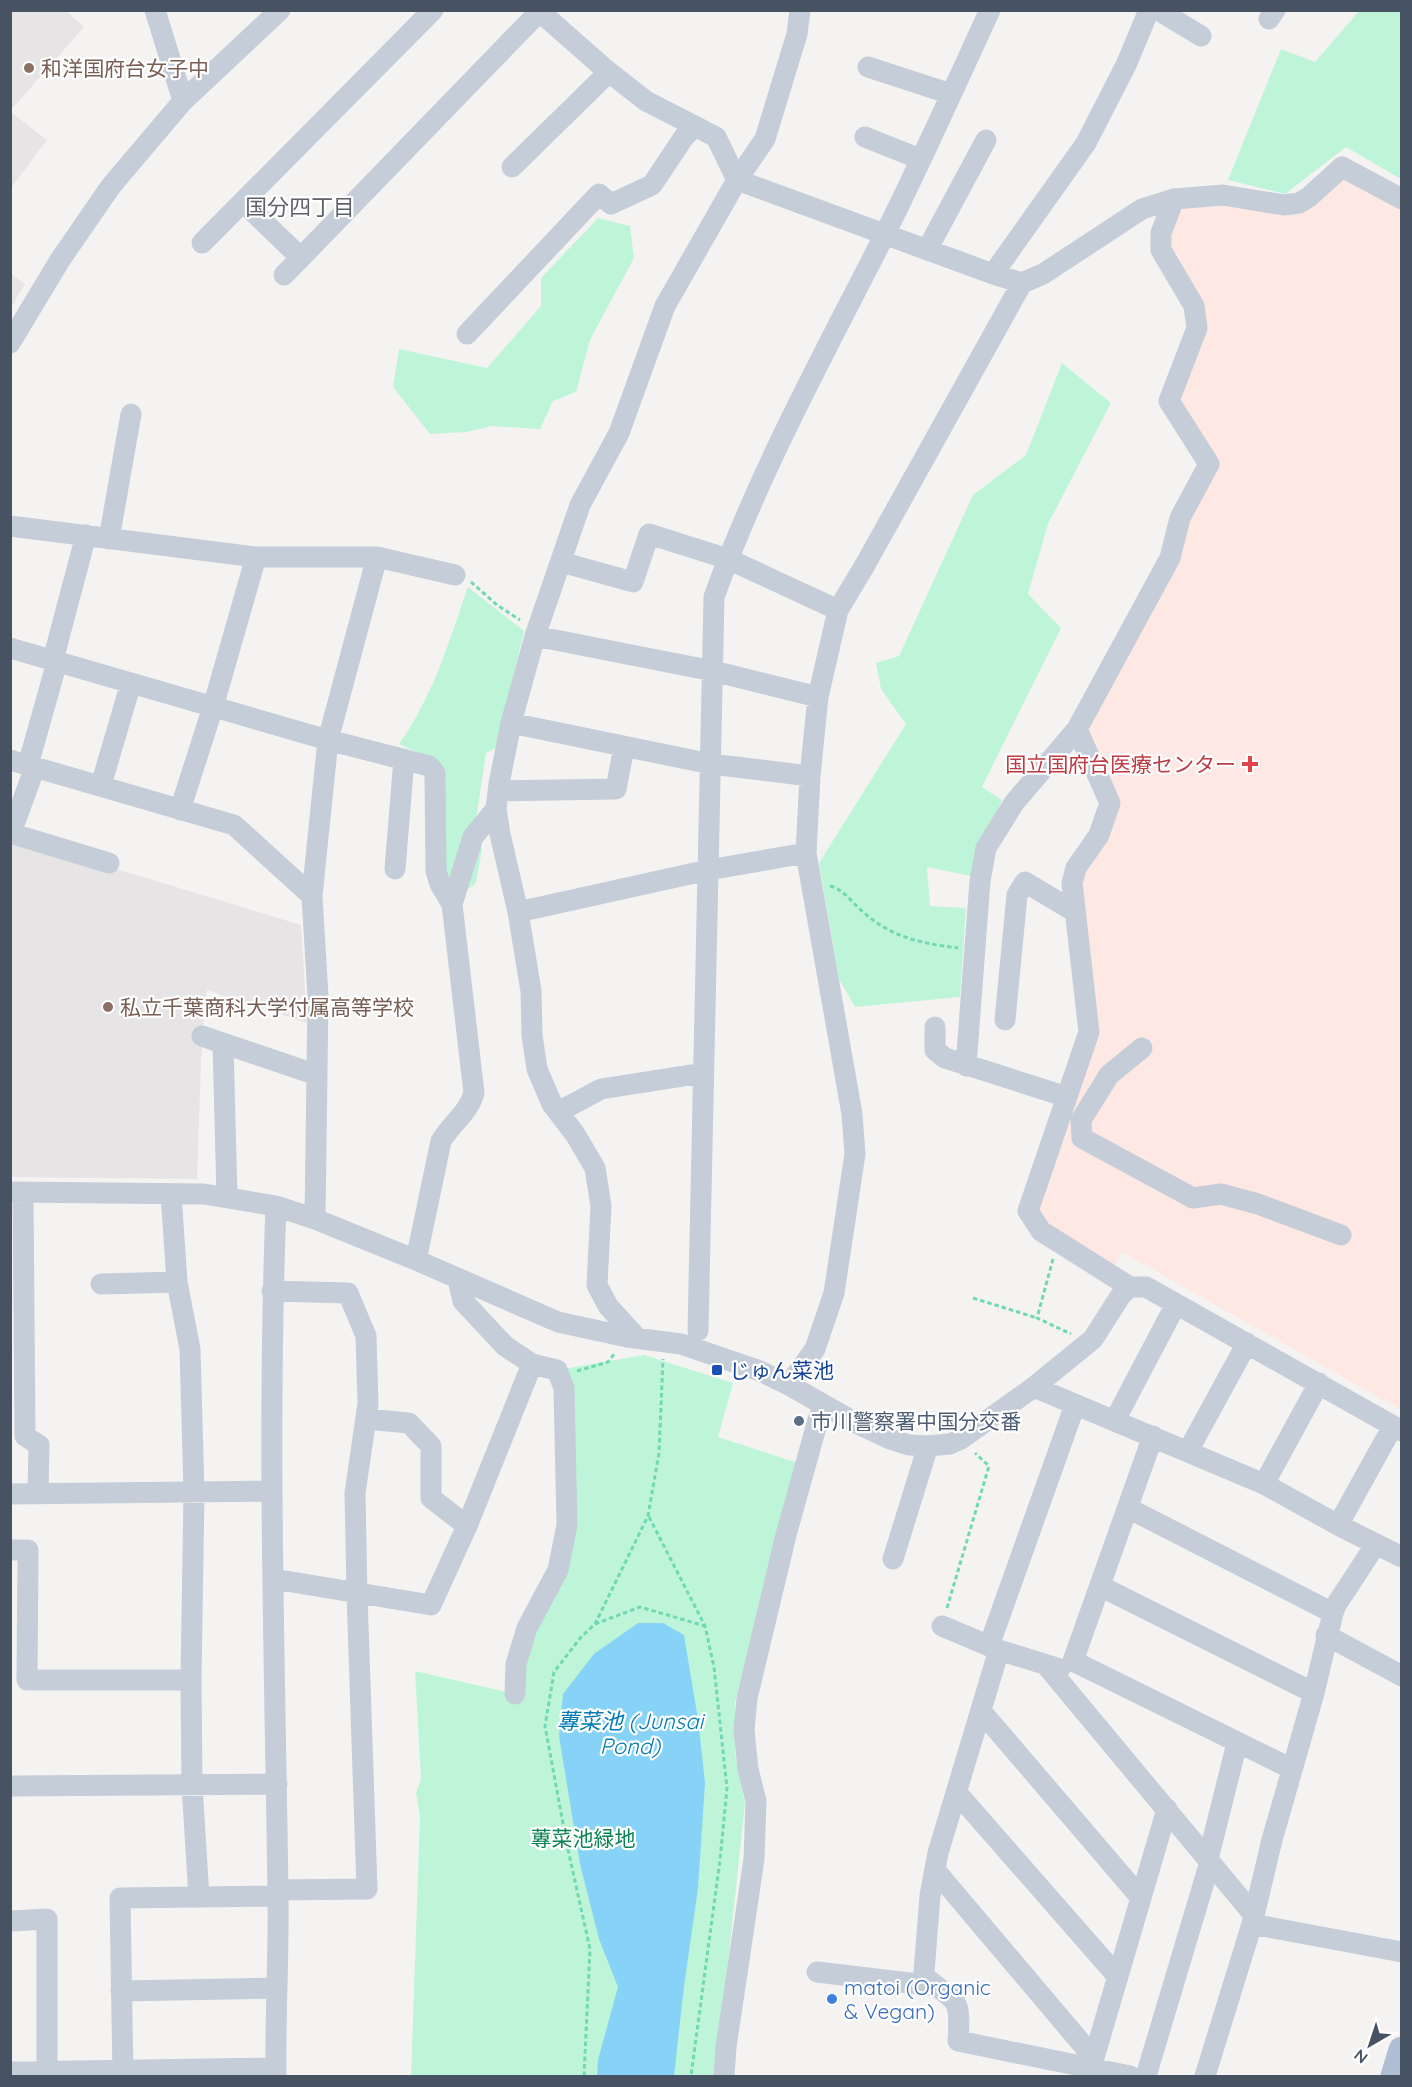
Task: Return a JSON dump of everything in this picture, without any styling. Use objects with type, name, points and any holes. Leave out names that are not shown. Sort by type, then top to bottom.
[{"type":"main road","points":[[1394,2076],[1401,2050]]},
{"type":"street","points":[[155,10],[183,101]]},
{"type":"street","points":[[10,343],[60,261],[111,186],[183,101],[280,10]]},
{"type":"street","points":[[202,243],[433,10]]},
{"type":"street","points":[[632,1337],[608,1306],[597,1285],[601,1206],[595,1168],[552,1104],[537,1069],[532,1035],[531,991],[518,912],[500,834],[497,800],[512,723],[536,633],[580,505],[619,433],[665,306],[737,180],[765,139],[796,34],[800,10]]},
{"type":"street","points":[[698,1331],[714,597],[728,559],[806,385],[884,234],[990,10]]},
{"type":"street","points":[[993,274],[1086,143],[1126,65],[1149,10]]},
{"type":"street","points":[[1158,10],[1201,36]]},
{"type":"street","points":[[284,275],[539,11],[609,72],[646,100],[716,137],[737,180],[1022,283]]},
{"type":"street","points":[[868,67],[951,94]]},
{"type":"street","points":[[512,167],[609,72]]},
{"type":"street","points":[[467,334],[599,194],[611,204],[652,185],[684,137],[695,126]]},
{"type":"street","points":[[865,137],[920,159]]},
{"type":"street","points":[[927,250],[986,140]]},
{"type":"street","points":[[789,1385],[816,1349],[834,1293],[855,1154],[852,1114],[806,853],[810,776],[818,697],[838,610],[865,566],[1022,283],[1043,274],[1142,209],[1174,199],[1223,195],[1284,205],[1299,203],[1309,197],[1342,166],[1401,199]]},
{"type":"street","points":[[966,1066],[980,881],[986,848],[1014,803],[1077,729],[1170,558],[1180,518],[1209,464],[1169,400],[1197,328],[1194,306],[1161,250],[1161,233],[1174,199]]},
{"type":"street","points":[[243,201],[300,257]]},
{"type":"street","points":[[109,538],[131,414]]},
{"type":"street","points":[[10,526],[256,557],[376,557],[455,575]]},
{"type":"street","points":[[561,562],[633,582],[649,534],[728,559],[838,610]]},
{"type":"street","points":[[86,535],[55,661],[24,764],[11,833],[109,863]]},
{"type":"street","points":[[180,810],[213,707],[256,557]]},
{"type":"street","points":[[315,1219],[318,996],[312,896],[328,740],[376,557]]},
{"type":"street","points":[[536,633],[713,671],[818,697]]},
{"type":"street","points":[[10,648],[328,740],[429,766],[435,773],[436,871],[440,884],[452,904]]},
{"type":"street","points":[[101,785],[131,683]]},
{"type":"street","points":[[512,723],[711,764],[810,776]]},
{"type":"street","points":[[1077,729],[1110,803],[1100,835],[1076,868],[1072,883],[1089,1032],[1028,1211],[1041,1231],[1130,1287],[1146,1287],[1397,1428],[1338,1525]]},
{"type":"street","points":[[497,800],[616,789],[624,747]]},
{"type":"street","points":[[395,869],[404,759]]},
{"type":"street","points":[[24,764],[234,825],[312,896]]},
{"type":"street","points":[[416,1260],[441,1141],[471,1104],[474,1093],[452,904],[473,837],[497,800]]},
{"type":"street","points":[[518,912],[708,870],[806,853]]},
{"type":"street","points":[[1005,1020],[1017,895],[1024,882],[1075,912]]},
{"type":"street","points":[[935,1027],[935,1050],[945,1058],[1067,1097]]},
{"type":"street","points":[[202,1036],[317,1076]]},
{"type":"street","points":[[223,1044],[227,1197]]},
{"type":"street","points":[[1142,1048],[1109,1075],[1081,1120],[1082,1138],[1193,1198],[1221,1194],[1258,1204],[1341,1235]]},
{"type":"street","points":[[558,1112],[602,1089],[703,1073]]},
{"type":"street","points":[[38,1493],[39,1446],[25,1436],[17,1192],[227,1197],[276,1206],[315,1219],[416,1260],[558,1322],[696,1348],[760,1371],[890,1439],[909,1445],[950,1444],[961,1439],[1034,1387],[1086,1345],[1104,1325],[1122,1295],[1130,1287]]},
{"type":"street","points":[[171,1194],[177,1282],[190,1349],[194,1492],[192,1785],[199,1897]]},
{"type":"street","points":[[10,2072],[276,2072],[278,1893],[272,1491],[272,1291],[276,1206]]},
{"type":"street","points":[[458,1280],[463,1301],[505,1346],[531,1364],[557,1370],[564,1388],[567,1525],[558,1570],[526,1628],[516,1664],[515,1694]]},
{"type":"street","points":[[100,1284],[177,1282]]},
{"type":"street","points":[[123,2073],[120,1898],[199,1897],[367,1889],[355,1493],[368,1404],[366,1336],[348,1293],[272,1291]]},
{"type":"street","points":[[1115,1420],[1176,1304]]},
{"type":"street","points":[[1188,1450],[1247,1343]]},
{"type":"street","points":[[274,1579],[431,1605],[467,1526],[531,1364]]},
{"type":"street","points":[[1264,1484],[1319,1383]]},
{"type":"street","points":[[1034,1387],[1264,1484],[1401,1557]]},
{"type":"street","points":[[724,2076],[726,2047],[754,1859],[756,1801],[748,1769],[744,1730],[747,1698],[786,1535],[824,1405]]},
{"type":"street","points":[[1075,1405],[994,1648],[981,1711],[938,1853],[930,1896],[924,1972],[925,1977],[954,2000],[960,2013],[958,2041],[1093,2063],[1130,2076]]},
{"type":"street","points":[[366,1419],[409,1423],[431,1446],[431,1498],[467,1526]]},
{"type":"street","points":[[942,1626],[994,1648],[1064,1670],[1075,1662],[1153,1436]]},
{"type":"street","points":[[893,1559],[928,1446]]},
{"type":"street","points":[[10,1494],[272,1491]]},
{"type":"street","points":[[1128,1508],[1333,1613]]},
{"type":"street","points":[[1205,2076],[1253,1919],[1314,1693],[1333,1613],[1376,1544]]},
{"type":"street","points":[[10,1550],[28,1550],[27,1680],[191,1680]]},
{"type":"street","points":[[1100,1586],[1314,1693]]},
{"type":"street","points":[[1326,1635],[1401,1676]]},
{"type":"street","points":[[1075,1662],[1292,1769]]},
{"type":"street","points":[[1046,1665],[1209,1860],[1253,1919],[1401,1952]]},
{"type":"street","points":[[981,1711],[1141,1898]]},
{"type":"street","points":[[1146,2076],[1209,1860],[1237,1743]]},
{"type":"street","points":[[10,1786],[277,1784]]},
{"type":"street","points":[[957,1793],[1118,1977]]},
{"type":"street","points":[[1093,2063],[1167,1809]]},
{"type":"street","points":[[935,1870],[1093,2063]]},
{"type":"street","points":[[12,1921],[47,1919],[40,2073]]},
{"type":"street","points":[[817,1972],[935,1986]]},
{"type":"street","points":[[121,1991],[277,1988]]},
{"type":"path","points":[[455,575],[468,578],[497,605],[536,633]]},
{"type":"path","points":[[812,883],[838,887],[863,913],[894,933],[921,943],[975,950]]},
{"type":"path","points":[[1037,1318],[1057,1242]]},
{"type":"path","points":[[973,1298],[1037,1318],[1077,1337],[1086,1345]]},
{"type":"path","points":[[557,1370],[574,1372],[608,1362],[632,1337]]},
{"type":"path","points":[[584,2076],[590,1949],[567,1845],[545,1726],[554,1672],[581,1637],[595,1624],[648,1516],[659,1453],[664,1342]]},
{"type":"path","points":[[942,1626],[989,1466],[961,1439]]},
{"type":"path","points":[[648,1516],[705,1626],[714,1667],[727,1788],[720,1860],[691,2076]]},
{"type":"path","points":[[595,1624],[640,1607],[705,1626]]},
{"type":"shaded area","name":"和洋国府台女子中","points":[[11,10],[66,11],[84,27],[11,110]]},
{"type":"shaded area","name":"和洋国府台女子中","points":[[11,112],[47,140],[10,188]]},
{"type":"shaded area","name":"国立国府台医療センター","points":[[1348,170],[1402,201],[1401,1410],[1122,1252],[1114,1267],[1049,1232],[1037,1203],[1095,1031],[1078,885],[1115,811],[1082,730],[1215,459],[1183,411],[1181,389],[1206,318],[1200,299],[1172,251],[1170,238],[1177,212],[1186,207],[1221,200],[1281,211]]},
{"type":"shaded area","points":[[11,274],[25,284],[11,308]]},
{"type":"shaded area","name":"私立千葉商科大学付属高等学校","points":[[11,837],[301,925],[307,1023],[207,990],[202,1036],[197,1179],[11,1177]]},
{"type":"green space","points":[[1359,11],[1401,11],[1401,179],[1346,147],[1285,194],[1228,180],[1281,49],[1315,62]]},
{"type":"green space","points":[[598,218],[630,226],[634,258],[590,340],[576,392],[553,401],[540,429],[492,426],[466,432],[430,434],[393,387],[399,349],[487,368],[541,306],[541,278]]},
{"type":"green space","points":[[1062,363],[1111,403],[1048,524],[1028,594],[1061,628],[982,787],[1002,800],[971,876],[927,867],[930,906],[966,908],[960,997],[855,1007],[839,979],[819,863],[906,724],[881,689],[876,663],[899,656],[973,495],[1026,455]]},
{"type":"green space","points":[[468,587],[524,631],[496,748],[486,753],[475,826],[482,849],[476,883],[470,888],[446,881],[435,760],[399,744],[431,688]]},
{"type":"green space","name":"蓴菜池緑地","points":[[644,1355],[733,1383],[718,1437],[798,1463],[775,1539],[735,1702],[735,1754],[745,1803],[716,2076],[411,2076],[420,1817],[416,1793],[421,1779],[415,1671],[515,1694],[558,1569],[557,1370]]},
{"type":"water","name":"蓴菜池 (Junsai Pond)","points":[[638,1623],[663,1623],[684,1635],[698,1719],[705,1783],[698,1888],[674,2076],[597,2076],[598,2060],[618,1987],[599,1939],[580,1864],[559,1736],[563,1694],[594,1654]]},
{"type":"place","name":"和洋国府台女子中","points":[[29,68]]},
{"type":"place","name":"国立国府台医療センター","points":[[1250,764]]},
{"type":"place","name":"私立千葉商科大学付属高等学校","points":[[108,1007]]},
{"type":"place","name":"じゅん菜池","points":[[717,1370]]},
{"type":"place","name":"市川警察署中国分交番","points":[[799,1421]]},
{"type":"place","name":"matoi (Organic & Vegan)","points":[[832,1999]]},
{"type":"district","name":"国分四丁目","points":[[300,207]]}]
